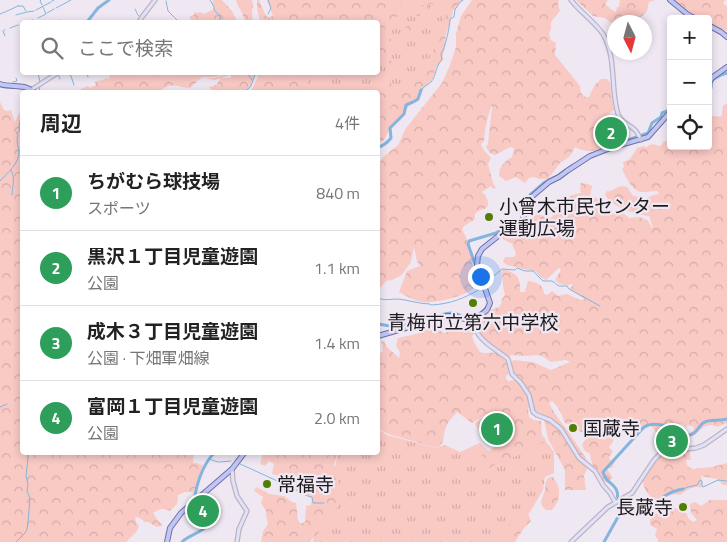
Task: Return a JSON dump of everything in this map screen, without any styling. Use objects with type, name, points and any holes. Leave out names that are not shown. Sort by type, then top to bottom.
[{"type":"main road","points":[[140,20],[155,0]]},
{"type":"main road","points":[[571,0],[604,36],[611,56],[618,114],[622,120],[635,130],[639,137]]},
{"type":"main road","points":[[670,0],[689,15]]},
{"type":"main road","points":[[712,27],[727,37]]},
{"type":"main road","points":[[712,78],[727,67]]},
{"type":"main road","points":[[33,90],[55,75]]},
{"type":"main road","points":[[0,84],[20,86],[30,90]]},
{"type":"main road","points":[[380,335],[447,316],[474,321],[478,319],[487,310],[490,303],[477,265],[481,250],[507,229],[520,224],[528,200],[551,181],[590,156],[639,137],[650,136],[667,115]]},
{"type":"main road","points":[[474,321],[474,327],[488,345],[508,359],[512,374],[529,395],[534,413],[550,420],[560,428],[579,458],[595,471],[603,485],[617,501]]},
{"type":"main road","points":[[571,542],[603,511],[632,493],[660,454],[667,451],[696,448],[704,445],[727,428]]},
{"type":"main road","points":[[167,542],[168,532],[181,513],[232,469],[243,455]]},
{"type":"main road","points":[[232,469],[237,496],[246,511],[239,529],[237,542]]},
{"type":"green space","points":[[213,0],[222,0],[237,20],[191,20],[190,17],[194,15],[194,12],[204,14],[214,9]]},
{"type":"green space","points":[[236,0],[252,0],[253,20],[244,20]]},
{"type":"green space","points":[[257,0],[259,0],[266,16],[269,17],[273,16],[267,0],[399,0],[400,11],[397,17],[385,28],[380,29],[380,20],[260,20]]},
{"type":"green space","points":[[398,0],[461,0],[453,4],[428,74],[407,88],[407,93],[380,122],[380,90],[304,90],[308,75],[380,75],[380,23]]},
{"type":"green space","points":[[427,0],[437,1],[434,4],[429,4],[428,10],[423,10],[420,20],[413,26],[414,29],[406,45],[403,46],[402,38],[406,26],[412,26],[416,22],[416,13],[422,10],[420,8],[425,5]]},
{"type":"green space","points":[[456,0],[464,0],[453,10],[446,34],[443,59],[436,67],[433,78],[425,86],[419,98],[409,105],[405,113],[393,123],[384,140],[380,143],[380,119],[402,96],[401,93],[407,88],[407,77],[417,79],[424,73],[447,11],[450,8],[449,4],[453,1],[456,2]]},
{"type":"green space","points":[[472,0],[559,0],[560,11],[551,22],[549,34],[551,40],[556,43],[555,55],[580,86],[581,93],[585,97],[589,97],[594,86],[601,79],[607,79],[610,82],[614,110],[606,117],[601,127],[600,138],[603,148],[589,151],[575,147],[570,156],[560,163],[548,179],[534,177],[529,178],[525,183],[516,177],[506,181],[499,176],[501,167],[512,157],[514,148],[510,147],[495,155],[490,153],[486,147],[488,144],[491,105],[484,141],[481,144],[491,158],[488,164],[496,188],[493,189],[491,186],[482,192],[486,197],[488,206],[477,212],[475,219],[464,226],[462,230],[472,259],[477,279],[476,285],[467,293],[459,296],[421,302],[399,292],[407,271],[420,266],[414,247],[411,262],[402,275],[386,281],[380,288],[380,162],[383,157],[398,145],[406,128],[442,83],[456,47],[456,34],[461,16]]},
{"type":"green space","points":[[576,0],[608,0],[605,4],[616,12],[620,0],[655,0],[649,2],[644,15],[607,15],[607,20],[593,16]]},
{"type":"green space","points":[[672,0],[725,0],[723,3],[727,7],[727,31],[712,25],[712,15],[691,15]]},
{"type":"green space","points":[[386,27],[392,43],[390,60],[392,62],[390,64],[392,71],[388,63],[381,59],[380,39],[384,35]]},
{"type":"green space","points":[[110,75],[220,75],[202,77],[190,88],[171,86],[162,90],[80,90],[96,85],[96,81],[109,79]]},
{"type":"green space","points":[[228,75],[215,80],[207,78]]},
{"type":"green space","points":[[231,75],[256,75],[247,90],[212,90],[208,86],[216,85],[221,78],[231,78]]},
{"type":"green space","points":[[256,75],[311,75],[306,90],[251,90],[258,76]]},
{"type":"green space","points":[[392,76],[394,77],[390,81],[395,95],[380,105],[380,90],[375,90],[379,82],[381,82],[379,84],[381,86]]},
{"type":"green space","points":[[0,102],[4,110],[11,110],[15,122],[20,111],[20,455],[194,455],[193,463],[203,465],[203,469],[194,492],[185,492],[178,495],[177,504],[170,511],[162,509],[153,513],[162,526],[157,527],[135,517],[139,526],[137,531],[126,542],[0,542]]},
{"type":"green space","points":[[727,103],[727,423],[717,427],[712,425],[705,426],[690,437],[694,427],[687,425],[686,428],[680,424],[678,435],[660,427],[660,438],[650,425],[641,427],[638,423],[634,424],[638,431],[634,435],[624,427],[613,434],[613,442],[609,447],[613,452],[609,457],[610,460],[615,460],[612,468],[607,469],[613,478],[602,484],[598,481],[599,474],[593,465],[590,454],[584,450],[582,444],[586,439],[586,435],[565,423],[558,408],[552,401],[549,403],[552,409],[589,464],[584,476],[586,490],[565,490],[565,470],[548,439],[543,415],[532,408],[528,408],[529,417],[533,420],[541,421],[542,435],[546,440],[496,464],[474,478],[462,475],[473,472],[478,468],[482,459],[474,465],[473,463],[501,442],[500,434],[502,435],[508,425],[486,414],[472,423],[457,412],[448,423],[443,442],[437,448],[388,434],[380,429],[380,353],[383,351],[381,341],[399,358],[400,352],[396,346],[398,338],[416,334],[424,329],[435,329],[445,333],[458,328],[466,330],[482,322],[491,310],[499,307],[505,295],[502,269],[517,276],[520,283],[520,292],[525,292],[528,281],[539,284],[543,288],[544,294],[547,295],[552,291],[558,296],[567,294],[580,300],[585,299],[570,289],[573,284],[563,285],[555,280],[561,270],[559,268],[546,280],[536,272],[507,265],[503,262],[505,257],[514,257],[516,254],[512,244],[503,239],[502,235],[508,231],[515,234],[526,232],[530,227],[532,218],[537,214],[551,218],[553,216],[550,209],[559,207],[568,197],[581,193],[581,183],[592,186],[590,196],[599,200],[612,213],[623,213],[629,218],[640,217],[648,221],[653,228],[649,216],[637,214],[617,206],[605,194],[607,191],[623,186],[627,187],[633,196],[645,199],[659,194],[657,191],[640,192],[633,188],[622,169],[624,167],[623,162],[630,159],[637,148],[644,146],[646,148],[653,144],[659,146],[667,141],[667,150],[712,150],[712,116],[720,117],[723,106]],"holes":[[[475,333],[507,357],[511,355],[542,356],[551,362],[566,360],[570,362],[551,370],[533,362],[513,360],[511,364],[514,374],[520,379],[520,383],[514,380],[508,381],[506,376],[509,374],[509,371],[504,359],[497,353],[480,352],[472,336]]]},
{"type":"green space","points":[[489,416],[497,423],[502,422],[508,426],[502,433],[498,433],[500,436],[496,442],[492,437],[486,439],[475,424],[481,418]]},
{"type":"green space","points":[[380,430],[387,435],[436,448],[445,445],[460,452],[480,443],[491,453],[544,439],[554,452],[554,473],[545,477],[543,490],[508,542],[313,542],[314,535],[337,504],[335,467],[338,455],[380,455]]},
{"type":"green space","points":[[689,449],[691,460],[686,460],[687,465],[692,469],[727,463],[727,485],[723,485],[717,479],[701,476],[703,487],[692,488],[680,495],[671,495],[660,499],[649,495],[645,490],[643,480],[657,458],[673,451],[681,455]]},
{"type":"green space","points":[[262,455],[337,455],[334,465],[339,475],[337,507],[311,542],[261,542],[263,531],[268,524],[266,511],[261,503],[263,497],[254,491],[256,487],[270,494],[284,496],[296,503],[300,523],[305,522],[306,506],[311,505],[312,498],[295,491],[300,477],[293,475],[285,478],[272,474],[274,464],[269,461],[265,466],[260,464]]},
{"type":"green space","points":[[550,477],[553,477],[556,481],[559,498],[552,510],[546,510],[542,506],[541,501],[545,484]]},
{"type":"green space","points":[[710,500],[727,500],[727,542],[658,542],[655,535],[657,529],[650,525],[650,520],[655,512],[662,515],[675,508],[687,514],[688,518],[693,522],[697,520],[691,513],[690,504],[695,502],[701,506]]},
{"type":"green space","points":[[527,511],[531,521],[515,542],[499,542],[509,525]]},
{"type":"waterway","points":[[41,0],[42,5]]},
{"type":"waterway","points":[[56,8],[71,0]]},
{"type":"waterway","points":[[89,20],[98,8],[109,0]]},
{"type":"waterway","points":[[210,0],[214,10],[220,16],[220,20]]},
{"type":"waterway","points":[[268,0],[271,8],[268,14]]},
{"type":"waterway","points":[[421,90],[431,82],[442,60],[441,54],[447,37],[450,19],[454,17],[455,9],[463,0]]},
{"type":"waterway","points":[[166,1],[168,11],[174,17]]},
{"type":"waterway","points":[[36,10],[51,2]]},
{"type":"waterway","points":[[18,6],[23,6],[26,11]]},
{"type":"waterway","points":[[3,13],[18,6]]},
{"type":"waterway","points":[[38,18],[46,14],[43,7]]},
{"type":"waterway","points":[[47,13],[54,9]]},
{"type":"waterway","points":[[135,9],[137,13]]},
{"type":"waterway","points":[[16,15],[34,11]]},
{"type":"waterway","points":[[10,28],[18,25]]},
{"type":"waterway","points":[[3,31],[5,36]]},
{"type":"waterway","points":[[712,80],[727,73]]},
{"type":"waterway","points":[[38,75],[40,82]]},
{"type":"waterway","points":[[58,75],[60,79]]},
{"type":"waterway","points":[[70,75],[74,85]]},
{"type":"waterway","points":[[249,75],[252,80]]},
{"type":"waterway","points":[[247,90],[251,86],[255,75]]},
{"type":"waterway","points":[[13,82],[17,81],[16,78]]},
{"type":"waterway","points":[[39,86],[40,90]]},
{"type":"waterway","points":[[415,101],[418,99],[421,90]]},
{"type":"waterway","points":[[380,146],[391,138],[390,128],[404,114],[406,105],[413,102]]},
{"type":"waterway","points":[[616,144],[648,133],[652,123],[661,117],[662,113],[667,111]]},
{"type":"waterway","points":[[20,121],[20,131]]},
{"type":"waterway","points":[[0,181],[17,160],[19,151],[18,135],[16,133],[20,131]]},
{"type":"waterway","points":[[481,281],[468,244],[469,241],[496,233],[509,225],[517,223],[521,219],[525,203],[530,195],[545,182],[573,165]]},
{"type":"waterway","points":[[11,170],[14,180],[12,195]]},
{"type":"waterway","points":[[483,279],[495,275],[502,269],[515,270],[517,268],[533,271],[543,281],[555,283]]},
{"type":"waterway","points":[[556,284],[567,286],[569,289],[600,306]]},
{"type":"waterway","points":[[380,299],[398,299],[431,305],[458,300],[482,288]]},
{"type":"waterway","points":[[380,324],[407,325],[410,323],[410,316],[429,318],[456,313],[464,317],[471,317],[480,313],[488,306]]},
{"type":"waterway","points":[[0,407],[7,404]]},
{"type":"waterway","points":[[623,508],[618,500],[616,489],[603,472],[643,428],[651,425],[660,425],[674,429],[682,434],[691,435],[706,422],[727,419]]},
{"type":"waterway","points":[[16,542],[25,533],[28,522],[30,498],[27,491],[26,476],[28,455]]},
{"type":"waterway","points":[[182,542],[203,529],[209,522],[210,517],[195,495],[202,472],[213,455]]},
{"type":"waterway","points":[[209,459],[218,462]]},
{"type":"waterway","points":[[219,462],[231,461]]},
{"type":"waterway","points":[[238,463],[312,497],[313,503],[324,503]]},
{"type":"waterway","points":[[683,489],[697,485],[700,480],[703,487],[718,480],[727,481]]},
{"type":"waterway","points":[[623,508],[645,512],[666,495],[683,489]]},
{"type":"waterway","points":[[604,542],[623,508]]},
{"type":"place","name":"黒沢１丁目児童遊園","points":[[611,133]]},
{"type":"place","name":"小曾木市民センター 運動広場","points":[[489,217]]},
{"type":"place","name":"青梅市立第六中学校","points":[[473,303]]},
{"type":"place","name":"国蔵寺","points":[[573,428]]},
{"type":"place","name":"ちがむら球技場","points":[[497,429]]},
{"type":"place","name":"成木３丁目児童遊園","points":[[672,441]]},
{"type":"place","name":"常福寺","points":[[267,484]]},
{"type":"place","name":"長蔵寺","points":[[683,507]]},
{"type":"place","name":"富岡１丁目児童遊園","points":[[203,511]]}]
